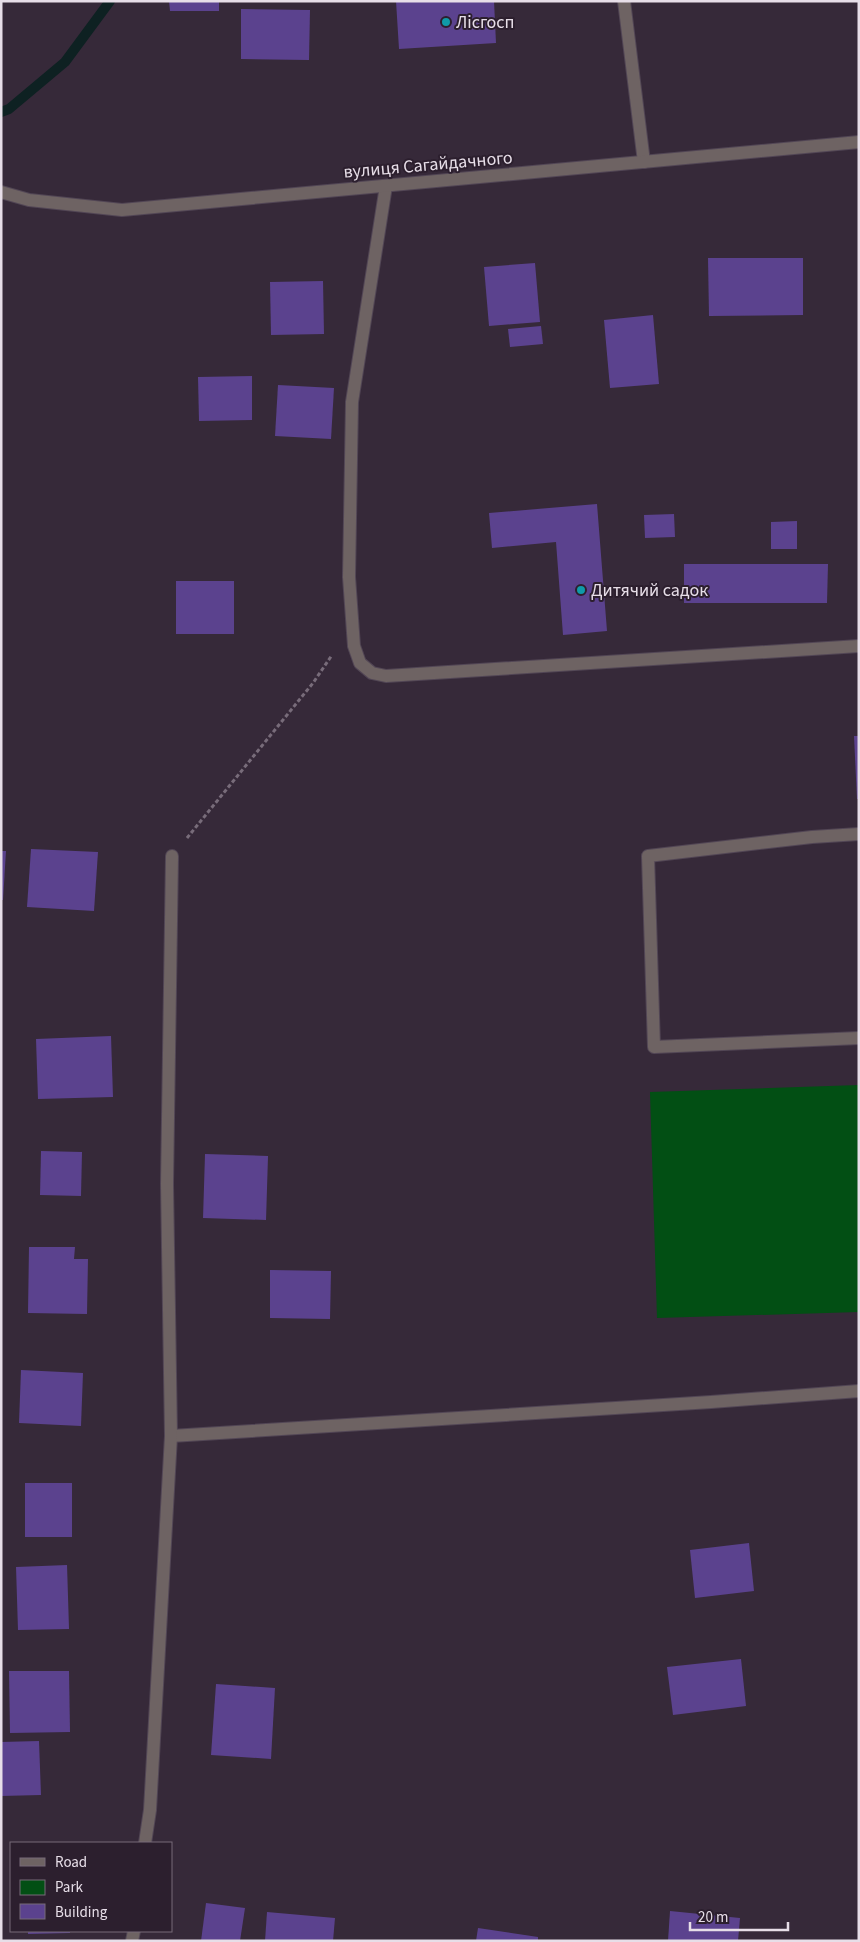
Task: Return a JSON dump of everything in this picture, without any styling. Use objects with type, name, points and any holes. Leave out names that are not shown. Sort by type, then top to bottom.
[{"type":"street","points":[[624,1],[644,162]]},
{"type":"street","name":"вулиця Сагайдачного","points":[[1,192],[29,200],[122,210],[859,142]]},
{"type":"street","points":[[386,186],[352,402],[349,577],[354,646],[360,664],[372,673],[386,676],[859,646]]},
{"type":"street","points":[[859,834],[812,837],[648,856],[654,1047],[859,1038]]},
{"type":"street","points":[[146,1842],[150,1810],[171,1436],[167,1184],[172,856]]},
{"type":"street","points":[[171,1436],[859,1391]]},
{"type":"path","points":[[172,856],[313,683],[352,626]]},
{"type":"green space","points":[[859,1085],[859,1312],[657,1318],[650,1092]]},
{"type":"building","points":[[169,1],[219,1],[219,11],[170,11]]},
{"type":"building","name":"Лісгосп","points":[[396,1],[494,1],[496,43],[399,49]]},
{"type":"building","points":[[241,9],[310,10],[309,60],[241,59]]},
{"type":"building","points":[[708,258],[803,258],[803,315],[709,316]]},
{"type":"building","points":[[535,263],[540,322],[489,326],[484,267]]},
{"type":"building","points":[[323,281],[324,334],[271,335],[270,282]]},
{"type":"building","points":[[653,315],[659,384],[610,388],[604,320]]},
{"type":"building","points":[[541,326],[543,344],[510,347],[508,329]]},
{"type":"building","points":[[252,376],[252,420],[199,421],[198,377]]},
{"type":"building","points":[[278,385],[334,388],[331,439],[275,436]]},
{"type":"building","name":"Дитячий садок","points":[[597,504],[607,631],[563,635],[556,542],[492,548],[489,513]]},
{"type":"building","points":[[674,514],[675,537],[645,538],[644,515]]},
{"type":"building","points":[[797,521],[797,549],[771,549],[771,522]]},
{"type":"building","points":[[684,564],[828,564],[827,603],[684,603]]},
{"type":"building","points":[[176,581],[234,581],[234,634],[176,634]]},
{"type":"building","points":[[854,736],[859,736],[859,799],[857,799]]},
{"type":"building","points":[[31,849],[98,852],[94,911],[27,907]]},
{"type":"building","points":[[1,851],[6,851],[3,900],[1,900]]},
{"type":"building","points":[[111,1036],[113,1097],[38,1099],[36,1039]]},
{"type":"building","points":[[41,1151],[82,1152],[81,1196],[40,1195]]},
{"type":"building","points":[[205,1154],[268,1156],[266,1220],[203,1218]]},
{"type":"building","points":[[29,1247],[75,1247],[74,1259],[88,1259],[87,1314],[28,1313]]},
{"type":"building","points":[[270,1270],[331,1271],[330,1319],[270,1318]]},
{"type":"building","points":[[21,1370],[83,1373],[81,1426],[19,1423]]},
{"type":"building","points":[[25,1483],[72,1483],[72,1537],[25,1537]]},
{"type":"building","points":[[749,1543],[754,1591],[695,1598],[690,1550]]},
{"type":"building","points":[[67,1565],[69,1629],[18,1630],[16,1567]]},
{"type":"building","points":[[741,1659],[746,1706],[673,1715],[667,1667]]},
{"type":"building","points":[[9,1671],[69,1671],[70,1732],[10,1733]]},
{"type":"building","points":[[216,1684],[275,1688],[271,1759],[211,1755]]},
{"type":"building","points":[[39,1741],[41,1795],[1,1796],[1,1742]]},
{"type":"building","points":[[206,1903],[245,1908],[240,1941],[201,1941]]},
{"type":"building","points":[[670,1911],[740,1918],[738,1941],[668,1941]]},
{"type":"building","points":[[267,1912],[335,1918],[333,1941],[265,1941]]},
{"type":"building","points":[[478,1928],[538,1937],[538,1941],[476,1941]]},
{"type":"building","points":[[28,1932],[70,1932],[70,1933],[28,1934]]},
{"type":"waterway","points":[[1,112],[9,109],[65,62],[110,1]]},
{"type":"place","name":"Лісгосп","points":[[446,22]]},
{"type":"place","name":"Дитячий садок","points":[[581,590]]}]
